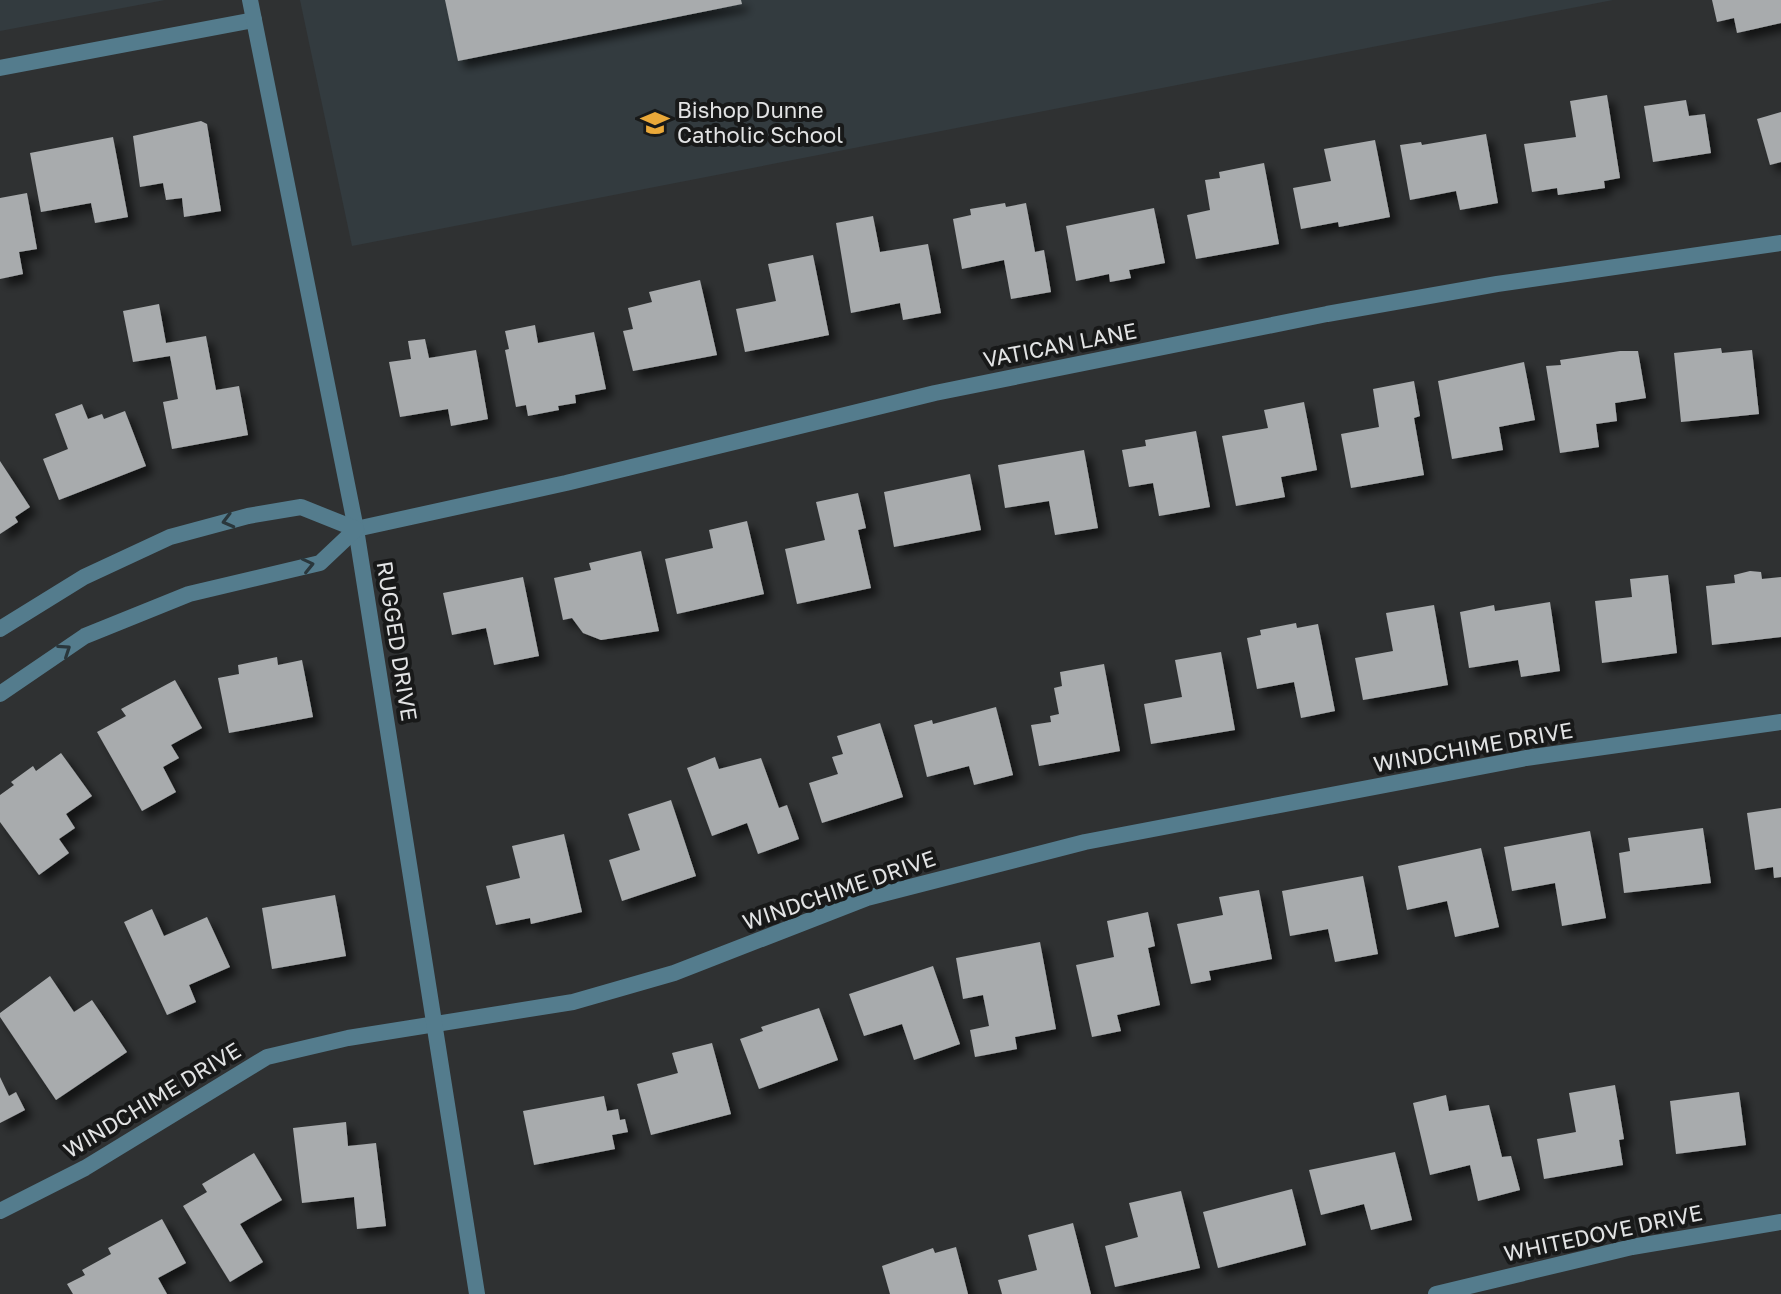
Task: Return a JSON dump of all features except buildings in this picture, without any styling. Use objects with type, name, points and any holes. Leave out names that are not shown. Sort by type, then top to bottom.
[{"type":"street","name":"RUGGED DRIVE","points":[[250,0],[356,529],[477,1294]]},
{"type":"street","points":[[0,68],[254,20]]},
{"type":"street","name":"VATICAN LANE","points":[[356,529],[582,480],[935,393],[1327,314],[1497,284],[1781,243]]},
{"type":"street","points":[[0,629],[84,577],[170,537],[248,516],[301,507],[356,529],[320,563],[189,594],[85,636],[0,694]]},
{"type":"street","name":"WINDCHIME DRIVE","points":[[0,1211],[85,1168],[267,1057],[348,1038],[573,1002],[674,973],[867,898],[1085,842],[1526,758],[1781,722]]},
{"type":"street","name":"WHITEDOVE DRIVE","points":[[1436,1294],[1632,1247],[1781,1222]]},
{"type":"shaded area","points":[[0,0],[165,0],[0,31]]},
{"type":"shaded area","name":"Bishop Dunne Catholic School","points":[[300,0],[1613,0],[352,246]]},
{"type":"place","name":"Bishop Dunne Catholic School","points":[[655,123]]}]
